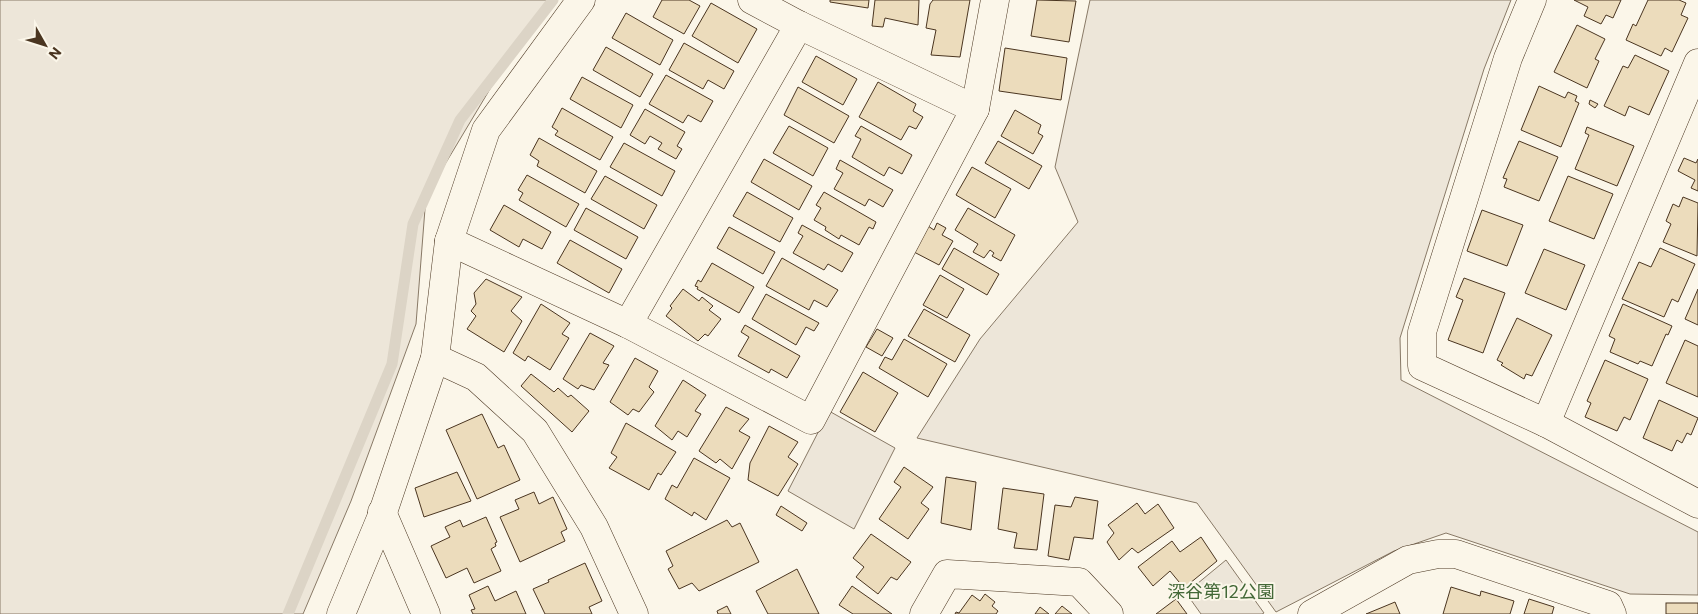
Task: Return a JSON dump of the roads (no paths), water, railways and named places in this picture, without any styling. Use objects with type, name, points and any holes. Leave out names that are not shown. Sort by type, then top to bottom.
[{"type":"street","points":[[341,614],[382,512],[435,358],[449,241],[486,130],[581,0]]},
{"type":"street","points":[[752,0],[799,25],[975,109]]},
{"type":"street","points":[[449,241],[628,324],[811,420],[975,109],[995,0]]},
{"type":"street","points":[[1532,0],[1508,58],[1422,332],[1422,366],[1546,423],[1696,498]]},
{"type":"street","points":[[628,324],[799,25]]},
{"type":"street","points":[[1546,423],[1695,77]]},
{"type":"street","points":[[435,358],[476,378],[534,431],[594,527],[634,614]]},
{"type":"street","points":[[382,512],[426,614]]},
{"type":"street","points":[[1312,614],[1408,560],[1438,554],[1456,554],[1608,606],[1612,614]]},
{"type":"street","points":[[924,614],[947,574],[1079,582],[1109,614]]},
{"type":"waterway","points":[[288,614],[392,364],[413,224],[460,120],[553,0]]},
{"type":"park label","name":"深谷第12公園","points":[[1221,591]]}]
